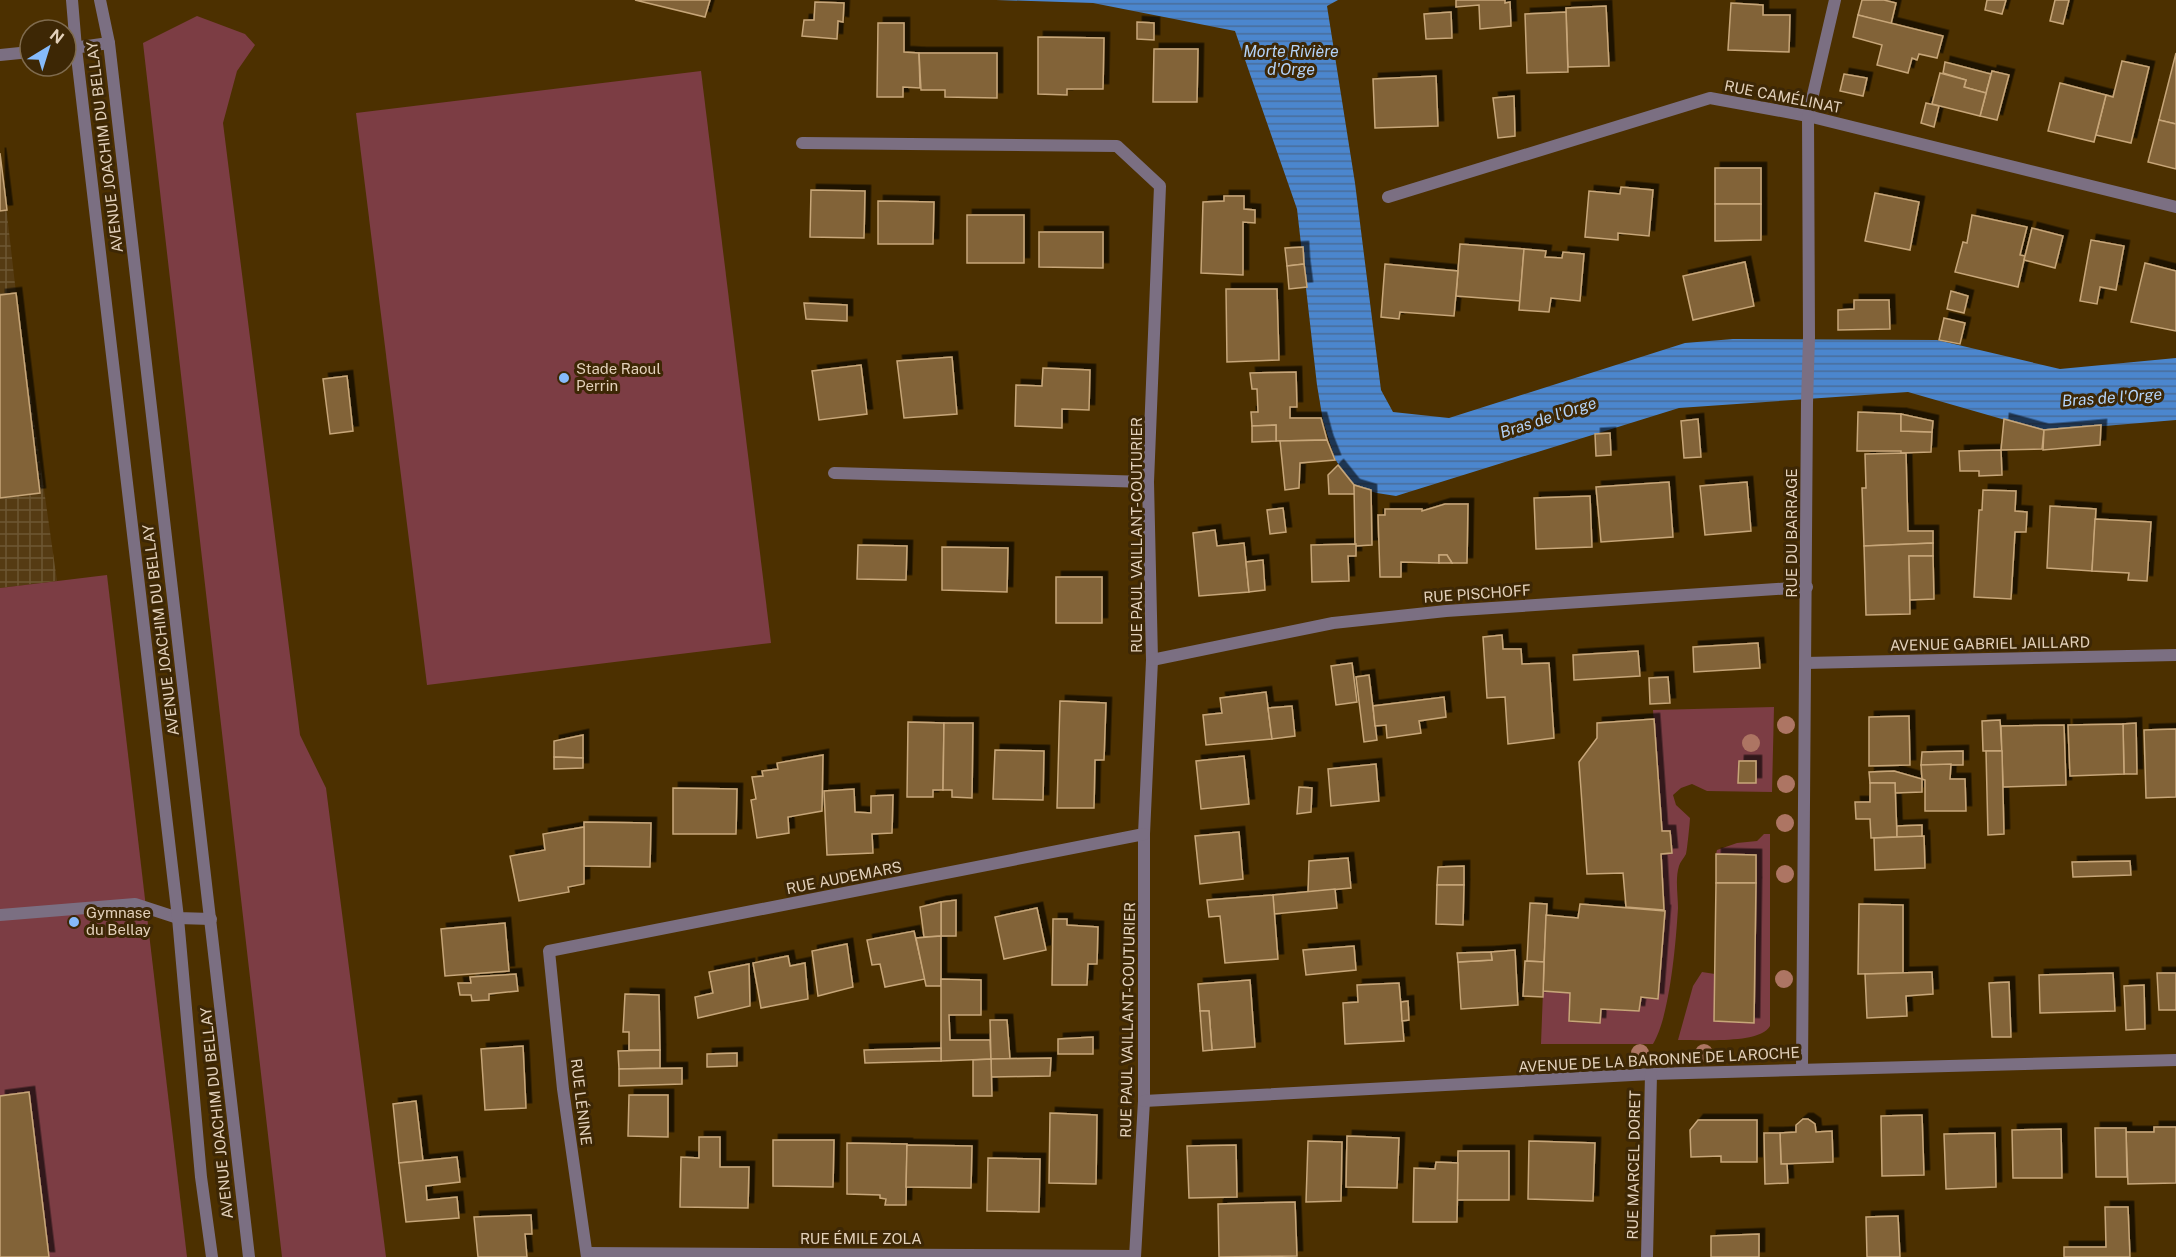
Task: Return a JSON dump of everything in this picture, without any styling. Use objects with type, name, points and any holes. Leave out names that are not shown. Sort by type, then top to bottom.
[{"type":"street","name":"AVENUE JOACHIM DU BELLAY","points":[[72,0],[72,18]]},
{"type":"street","name":"AVENUE JOACHIM DU BELLAY","points":[[100,0],[109,43],[249,1257]]},
{"type":"street","name":"RUE DU BARRAGE","points":[[1802,1069],[1809,337],[1808,116],[1835,0]]},
{"type":"street","points":[[78,47],[109,43]]},
{"type":"street","points":[[0,56],[18,54]]},
{"type":"street","name":"AVENUE JOACHIM DU BELLAY","points":[[75,78],[178,918],[201,1177],[212,1257]]},
{"type":"street","name":"RUE CAMÉLINAT","points":[[1388,197],[1710,98],[1808,116],[2176,207]]},
{"type":"street","name":"RUE PAUL VAILLANT-COUTURIER","points":[[802,142],[1117,147],[1160,186],[1148,482],[1152,660],[1144,834],[1144,1101],[1135,1256]]},
{"type":"street","points":[[834,473],[1148,482]]},
{"type":"street","name":"RUE PISCHOFF","points":[[1152,660],[1333,623],[1446,611],[1807,587]]},
{"type":"street","name":"AVENUE GABRIEL JAILLARD","points":[[1805,663],[2176,655]]},
{"type":"street","name":"RUE AUDEMARS","points":[[549,951],[1144,834]]},
{"type":"street","points":[[0,915],[135,904],[178,918],[211,919]]},
{"type":"street","name":"RUE LÉNINE","points":[[549,951],[563,1089],[587,1255]]},
{"type":"street","name":"AVENUE DE LA BARONNE DE LAROCHE","points":[[1144,1101],[1651,1074],[2176,1060]]},
{"type":"street","name":"RUE MARCEL DORET","points":[[1647,1257],[1651,1074]]},
{"type":"street","name":"RUE ÉMILE ZOLA","points":[[587,1255],[1135,1256]]},
{"type":"shaded area","points":[[197,16],[245,34],[255,45],[237,71],[223,123],[300,735],[326,788],[386,1257],[282,1257],[143,43]]},
{"type":"shaded area","name":"Stade Raoul Perrin","points":[[701,71],[771,643],[427,685],[356,113]]},
{"type":"shaded area","points":[[0,153],[16,293],[57,581],[0,588]]},
{"type":"shaded area","name":"Gymnase du Bellay","points":[[107,575],[187,1257],[0,1257],[0,588]]},
{"type":"shaded area","points":[[1774,707],[1772,792],[1707,791],[1692,784],[1681,788],[1673,795],[1676,805],[1690,818],[1690,821],[1686,854],[1677,876],[1676,940],[1668,998],[1659,1032],[1653,1044],[1541,1044],[1543,991],[1570,993],[1569,1022],[1600,1023],[1601,1009],[1638,1011],[1641,997],[1658,999],[1665,911],[1661,854],[1672,853],[1670,831],[1662,831],[1653,710]]},
{"type":"shaded area","points":[[1764,834],[1770,834],[1770,1026],[1764,1032],[1742,1039],[1678,1040],[1693,986],[1702,972],[1715,974],[1714,1021],[1754,1022],[1756,855],[1716,854],[1717,850],[1737,843],[1757,841]]},
{"type":"water","name":"Morte Rivière d'Orge","points":[[996,0],[1338,0],[1327,6],[1355,183],[1381,390],[1393,412],[1449,418],[1685,343],[1733,339],[1937,340],[2060,369],[2176,358],[2176,420],[2044,431],[1908,392],[1679,408],[1396,496],[1353,486],[1335,459],[1323,421],[1297,209],[1235,31],[1093,3]]},
{"type":"building","points":[[635,0],[710,0],[705,17]]},
{"type":"building","points":[[1456,0],[1505,0],[1505,3],[1510,2],[1511,26],[1480,29],[1479,5],[1456,7]]},
{"type":"building","points":[[1862,0],[1884,0],[1896,3],[1891,24],[1858,15]]},
{"type":"building","points":[[1987,0],[2006,0],[2002,14],[1985,10]]},
{"type":"building","points":[[2055,0],[2069,0],[2063,24],[2050,21]]},
{"type":"building","points":[[815,2],[844,3],[843,22],[838,21],[837,39],[802,36],[804,20],[814,20]]},
{"type":"building","points":[[1731,3],[1763,5],[1763,15],[1790,15],[1789,52],[1728,50]]},
{"type":"building","points":[[1606,6],[1609,66],[1568,67],[1566,8]]},
{"type":"building","points":[[1451,12],[1452,38],[1426,39],[1424,14]]},
{"type":"building","points":[[1566,12],[1568,72],[1527,73],[1525,14]]},
{"type":"building","points":[[1858,15],[1943,36],[1937,58],[1919,54],[1917,60],[1912,58],[1908,73],[1877,65],[1882,45],[1853,37]]},
{"type":"building","points":[[1137,22],[1154,23],[1154,40],[1137,39]]},
{"type":"building","points":[[878,23],[904,23],[904,52],[919,53],[920,88],[903,87],[903,97],[877,97]]},
{"type":"building","points":[[1038,37],[1104,38],[1103,89],[1067,89],[1067,95],[1038,94]]},
{"type":"building","points":[[1154,49],[1198,49],[1197,102],[1153,102]]},
{"type":"building","points":[[919,53],[997,53],[997,98],[945,97],[945,90],[921,90]]},
{"type":"building","points":[[2176,53],[2176,124],[2159,120]]},
{"type":"building","points":[[2122,61],[2149,67],[2131,143],[2096,135],[2106,95],[2113,97]]},
{"type":"building","points":[[1945,62],[1991,74],[1986,93],[1964,87],[1966,80],[1943,73]]},
{"type":"building","points":[[1992,71],[2009,75],[1997,120],[1980,116]]},
{"type":"building","points":[[1940,73],[1966,80],[1964,87],[1986,93],[1980,116],[1932,104]]},
{"type":"building","points":[[1844,74],[1867,78],[1863,96],[1840,91]]},
{"type":"building","points":[[1436,76],[1438,126],[1375,128],[1373,79]]},
{"type":"building","points":[[2060,83],[2106,95],[2094,142],[2048,131]]},
{"type":"building","points":[[1514,96],[1515,136],[1498,138],[1493,98]]},
{"type":"building","points":[[1926,103],[1939,106],[1934,127],[1921,123]]},
{"type":"building","points":[[2159,120],[2176,124],[2176,169],[2148,162]]},
{"type":"building","points":[[0,153],[7,210],[0,211]]},
{"type":"building","points":[[1715,168],[1761,168],[1761,204],[1715,204]]},
{"type":"building","points":[[1621,187],[1653,190],[1649,236],[1618,233],[1618,240],[1585,237],[1589,191],[1620,194]]},
{"type":"building","points":[[811,190],[865,191],[864,238],[810,237]]},
{"type":"building","points":[[1875,193],[1919,202],[1910,250],[1865,241]]},
{"type":"building","points":[[1224,196],[1244,196],[1244,209],[1255,210],[1255,223],[1243,222],[1243,275],[1201,273],[1203,202],[1224,201]]},
{"type":"building","points":[[878,201],[934,202],[933,244],[878,244]]},
{"type":"building","points":[[1715,204],[1761,204],[1761,240],[1715,241]]},
{"type":"building","points":[[967,215],[1024,215],[1024,263],[967,263]]},
{"type":"building","points":[[1972,215],[2027,227],[2020,255],[2025,256],[2018,287],[1955,272],[1963,242],[1967,243]]},
{"type":"building","points":[[2032,228],[2063,236],[2055,268],[2024,260]]},
{"type":"building","points":[[1039,232],[1103,232],[1103,268],[1039,267]]},
{"type":"building","points":[[2091,240],[2124,246],[2116,290],[2100,287],[2097,304],[2080,301]]},
{"type":"building","points":[[1460,244],[1524,249],[1520,301],[1456,296]]},
{"type":"building","points":[[1303,247],[1304,264],[1287,266],[1285,248]]},
{"type":"building","points":[[1524,249],[1546,251],[1545,257],[1562,258],[1563,252],[1584,254],[1580,301],[1551,298],[1549,312],[1519,310]]},
{"type":"building","points":[[1745,262],[1754,306],[1693,320],[1683,276]]},
{"type":"building","points":[[2145,263],[2176,271],[2176,331],[2131,322]]},
{"type":"building","points":[[1304,264],[1307,287],[1289,289],[1287,266]]},
{"type":"building","points":[[1385,264],[1458,271],[1454,316],[1400,312],[1399,319],[1381,317]]},
{"type":"building","points":[[1226,289],[1277,289],[1279,360],[1227,362]]},
{"type":"building","points":[[1951,291],[1968,296],[1964,313],[1947,309]]},
{"type":"building","points":[[16,293],[40,493],[0,498],[0,295]]},
{"type":"building","points":[[1854,300],[1889,300],[1890,329],[1838,330],[1838,310],[1854,309]]},
{"type":"building","points":[[804,303],[847,305],[847,321],[806,319]]},
{"type":"building","points":[[1944,318],[1965,323],[1960,344],[1939,340]]},
{"type":"building","points":[[952,357],[957,414],[904,418],[897,361]]},
{"type":"building","points":[[861,365],[867,414],[819,420],[812,371]]},
{"type":"building","points":[[1043,368],[1090,370],[1089,410],[1062,409],[1062,428],[1015,426],[1016,385],[1042,386]]},
{"type":"building","points":[[1296,372],[1297,407],[1290,407],[1290,418],[1321,418],[1327,440],[1276,441],[1276,425],[1252,426],[1251,412],[1258,412],[1257,389],[1252,389],[1250,373]]},
{"type":"building","points":[[347,376],[353,431],[330,434],[323,379]]},
{"type":"building","points":[[1858,412],[1901,414],[1901,431],[1932,432],[1931,452],[1857,451]]},
{"type":"building","points":[[1901,414],[1933,421],[1932,432],[1901,431]]},
{"type":"building","points":[[1698,419],[1701,457],[1684,458],[1681,421]]},
{"type":"building","points":[[2004,419],[2044,430],[2042,449],[2001,450]]},
{"type":"building","points":[[1276,425],[1276,441],[1252,442],[1252,426]]},
{"type":"building","points":[[2101,425],[2100,445],[2043,450],[2044,430]]},
{"type":"building","points":[[1610,433],[1611,455],[1596,456],[1595,434]]},
{"type":"building","points":[[1327,440],[1335,460],[1300,463],[1299,488],[1285,490],[1280,441]]},
{"type":"building","points":[[2001,450],[2002,475],[1979,476],[1979,471],[1960,471],[1959,451]]},
{"type":"building","points":[[1906,453],[1908,531],[1933,531],[1933,543],[1864,546],[1862,488],[1866,488],[1865,454]]},
{"type":"building","points":[[1338,465],[1354,485],[1355,494],[1329,494],[1328,475]]},
{"type":"building","points":[[1669,482],[1673,537],[1601,542],[1596,487]]},
{"type":"building","points":[[1747,482],[1751,531],[1705,535],[1700,486]]},
{"type":"building","points":[[1354,485],[1371,490],[1372,545],[1355,546]]},
{"type":"building","points":[[1983,490],[2016,491],[2015,511],[2027,512],[2026,532],[2015,532],[2011,599],[1974,597],[1979,510],[1982,510]]},
{"type":"building","points":[[1590,496],[1592,547],[1536,549],[1534,498]]},
{"type":"building","points":[[1445,504],[1468,504],[1467,563],[1452,563],[1447,555],[1439,555],[1439,563],[1401,562],[1401,577],[1380,577],[1378,515],[1385,515],[1385,509],[1422,509],[1422,511]]},
{"type":"building","points":[[2050,506],[2096,509],[2092,571],[2047,568]]},
{"type":"building","points":[[1283,508],[1286,532],[1270,534],[1267,510]]},
{"type":"building","points":[[2095,519],[2151,522],[2147,581],[2128,580],[2129,573],[2092,571]]},
{"type":"building","points":[[1215,530],[1217,546],[1244,543],[1249,592],[1199,596],[1193,533]]},
{"type":"building","points":[[1933,543],[1933,556],[1909,556],[1910,614],[1866,615],[1864,546]]},
{"type":"building","points":[[1356,544],[1356,556],[1348,556],[1349,581],[1312,582],[1311,545]]},
{"type":"building","points":[[858,545],[907,546],[906,580],[857,579]]},
{"type":"building","points":[[942,547],[1008,548],[1007,592],[942,590]]},
{"type":"building","points":[[1439,555],[1447,555],[1452,563],[1439,563]]},
{"type":"building","points":[[1909,556],[1933,556],[1934,599],[1910,600]]},
{"type":"building","points":[[1263,560],[1265,590],[1249,592],[1246,562]]},
{"type":"building","points":[[1056,577],[1102,577],[1102,623],[1056,623]]},
{"type":"building","points":[[1502,635],[1503,649],[1521,649],[1522,664],[1549,663],[1554,738],[1508,744],[1505,697],[1487,698],[1483,637]]},
{"type":"building","points":[[1758,643],[1760,668],[1694,672],[1693,647]]},
{"type":"building","points":[[1638,651],[1640,676],[1574,680],[1573,655]]},
{"type":"building","points":[[1352,663],[1357,702],[1336,705],[1331,666]]},
{"type":"building","points":[[1369,675],[1377,740],[1364,742],[1356,677]]},
{"type":"building","points":[[1668,677],[1670,703],[1650,704],[1649,678]]},
{"type":"building","points":[[1266,692],[1272,739],[1206,745],[1203,715],[1222,713],[1220,698]]},
{"type":"building","points":[[1444,697],[1446,717],[1419,721],[1421,733],[1387,738],[1386,725],[1375,726],[1373,706]]},
{"type":"building","points":[[1060,701],[1106,703],[1104,760],[1095,760],[1094,808],[1057,808]]},
{"type":"building","points":[[1292,706],[1295,736],[1272,739],[1268,708]]},
{"type":"building","points":[[1909,716],[1910,765],[1869,766],[1869,717]]},
{"type":"building","points":[[1654,719],[1662,831],[1670,831],[1672,853],[1661,854],[1664,910],[1626,907],[1623,873],[1587,874],[1579,762],[1597,738],[1597,723]]},
{"type":"building","points":[[2000,720],[2002,751],[1983,751],[1982,721]]},
{"type":"building","points":[[908,722],[944,723],[943,790],[933,790],[933,797],[907,797]]},
{"type":"building","points":[[944,723],[973,723],[972,798],[952,797],[952,790],[943,790]]},
{"type":"building","points":[[2136,723],[2137,774],[2124,774],[2123,724]]},
{"type":"building","points":[[2123,724],[2124,774],[2070,776],[2068,725]]},
{"type":"building","points":[[2064,725],[2066,785],[2003,787],[2001,726]]},
{"type":"building","points":[[2176,729],[2176,797],[2146,798],[2144,730]]},
{"type":"building","points":[[583,735],[583,758],[554,757],[554,741]]},
{"type":"building","points":[[995,750],[1044,751],[1043,800],[993,799]]},
{"type":"building","points":[[1963,751],[1963,765],[1921,765],[1922,752]]},
{"type":"building","points":[[1986,751],[2002,751],[2004,834],[1988,835]]},
{"type":"building","points":[[823,755],[822,811],[788,817],[789,833],[757,838],[751,800],[756,799],[752,777],[763,776],[762,771],[778,769],[777,763]]},
{"type":"building","points":[[1244,756],[1249,804],[1201,809],[1196,761]]},
{"type":"building","points":[[554,757],[583,758],[583,768],[554,769]]},
{"type":"building","points":[[1739,761],[1756,761],[1756,783],[1738,783]]},
{"type":"building","points":[[1376,764],[1379,801],[1331,806],[1328,769]]},
{"type":"building","points":[[1951,764],[1950,779],[1965,779],[1966,811],[1925,811],[1925,780],[1922,779],[1921,765]]},
{"type":"building","points":[[1894,771],[1922,779],[1922,792],[1895,793],[1895,783],[1870,783],[1869,772]]},
{"type":"building","points":[[1870,783],[1895,783],[1897,837],[1871,838],[1870,819],[1856,819],[1855,802],[1870,802]]},
{"type":"building","points":[[1299,787],[1312,788],[1311,812],[1297,814]]},
{"type":"building","points":[[673,788],[737,789],[736,834],[673,834]]},
{"type":"building","points":[[854,789],[855,812],[871,813],[871,796],[893,795],[892,833],[872,834],[873,853],[827,855],[824,791]]},
{"type":"building","points":[[584,822],[651,823],[650,867],[584,866]]},
{"type":"building","points":[[1922,825],[1922,837],[1897,837],[1897,826]]},
{"type":"building","points":[[584,827],[584,884],[568,887],[569,892],[519,901],[510,856],[545,850],[543,834]]},
{"type":"building","points":[[1239,832],[1243,879],[1200,884],[1195,836]]},
{"type":"building","points":[[1924,836],[1925,868],[1875,870],[1874,838]]},
{"type":"building","points":[[1716,854],[1756,855],[1756,883],[1716,883]]},
{"type":"building","points":[[1348,858],[1351,888],[1308,892],[1309,861]]},
{"type":"building","points":[[2130,861],[2131,875],[2073,877],[2072,862]]},
{"type":"building","points":[[1464,866],[1464,885],[1437,885],[1438,867]]},
{"type":"building","points":[[1716,883],[1756,883],[1754,1023],[1714,1021]]},
{"type":"building","points":[[1437,885],[1464,885],[1463,925],[1436,924]]},
{"type":"building","points":[[1335,889],[1337,908],[1274,914],[1273,895]]},
{"type":"building","points":[[1273,895],[1278,959],[1225,963],[1220,916],[1209,917],[1207,900]]},
{"type":"building","points":[[956,900],[956,936],[941,936],[941,902]]},
{"type":"building","points":[[941,902],[941,936],[924,937],[920,907]]},
{"type":"building","points":[[1530,903],[1547,904],[1544,962],[1527,961]]},
{"type":"building","points":[[1580,904],[1665,911],[1658,999],[1641,997],[1639,1011],[1601,1009],[1600,1023],[1569,1021],[1570,993],[1543,991],[1546,915],[1578,918]]},
{"type":"building","points":[[1859,904],[1903,905],[1903,973],[1858,974]]},
{"type":"building","points":[[1037,908],[1046,950],[1004,959],[995,917]]},
{"type":"building","points":[[1053,919],[1067,919],[1067,925],[1098,927],[1097,964],[1088,964],[1087,985],[1052,985]]},
{"type":"building","points":[[505,923],[509,971],[445,976],[441,929]]},
{"type":"building","points":[[914,931],[925,979],[885,987],[880,964],[872,965],[867,940]]},
{"type":"building","points":[[941,936],[941,986],[926,986],[916,938]]},
{"type":"building","points":[[847,944],[853,987],[818,996],[812,951]]},
{"type":"building","points":[[1354,946],[1356,970],[1306,975],[1303,950]]},
{"type":"building","points":[[1515,950],[1518,1005],[1461,1009],[1458,962],[1492,960],[1491,952]]},
{"type":"building","points":[[1491,952],[1492,960],[1458,962],[1457,953]]},
{"type":"building","points":[[788,956],[790,966],[805,963],[808,999],[761,1008],[753,963]]},
{"type":"building","points":[[1525,961],[1544,962],[1543,997],[1523,996]]},
{"type":"building","points":[[749,964],[750,1006],[698,1018],[695,997],[713,993],[709,972]]},
{"type":"building","points":[[1932,972],[1933,994],[1906,996],[1907,1016],[1867,1018],[1865,974]]},
{"type":"building","points":[[2113,973],[2115,1011],[2040,1013],[2039,975]]},
{"type":"building","points":[[2157,973],[2176,973],[2176,1010],[2159,1010]]},
{"type":"building","points":[[516,974],[518,991],[489,994],[489,1000],[472,1001],[471,995],[460,995],[458,983],[471,983],[470,977]]},
{"type":"building","points":[[941,979],[981,980],[981,1015],[949,1015],[950,1040],[990,1040],[991,1059],[941,1061]]},
{"type":"building","points":[[1250,980],[1255,1047],[1212,1050],[1209,1011],[1200,1011],[1198,984]]},
{"type":"building","points":[[2009,982],[2011,1037],[1992,1037],[1989,983]]},
{"type":"building","points":[[1399,983],[1404,1041],[1345,1044],[1343,1003],[1358,1002],[1357,985]]},
{"type":"building","points":[[2144,985],[2145,1029],[2126,1030],[2124,986]]},
{"type":"building","points":[[625,994],[659,995],[660,1050],[629,1050],[629,1032],[623,1032]]},
{"type":"building","points":[[1408,1001],[1409,1020],[1402,1021],[1401,1002]]},
{"type":"building","points":[[1200,1011],[1209,1011],[1212,1050],[1203,1051]]},
{"type":"building","points":[[990,1020],[1007,1020],[1010,1059],[991,1059]]},
{"type":"building","points":[[1093,1037],[1093,1054],[1058,1054],[1058,1039]]},
{"type":"building","points":[[523,1046],[526,1108],[485,1110],[481,1049]]},
{"type":"building","points":[[941,1048],[941,1061],[865,1063],[864,1050]]},
{"type":"building","points":[[660,1050],[660,1068],[619,1069],[618,1051]]},
{"type":"building","points":[[737,1053],[737,1066],[707,1067],[707,1054]]},
{"type":"building","points":[[1051,1058],[1050,1076],[991,1077],[991,1059]]},
{"type":"building","points":[[991,1059],[992,1096],[973,1096],[973,1060]]},
{"type":"building","points":[[682,1068],[682,1084],[619,1086],[619,1069]]},
{"type":"building","points":[[29,1092],[49,1257],[0,1257],[0,1096]]},
{"type":"building","points":[[629,1095],[668,1095],[668,1137],[628,1136]]},
{"type":"building","points":[[416,1101],[423,1161],[399,1163],[393,1104]]},
{"type":"building","points":[[1050,1113],[1097,1115],[1096,1184],[1049,1183]]},
{"type":"building","points":[[1922,1115],[1924,1175],[1882,1176],[1881,1116]]},
{"type":"building","points":[[1803,1119],[1808,1119],[1815,1124],[1816,1132],[1832,1131],[1833,1162],[1781,1164],[1780,1133],[1796,1132],[1796,1125]]},
{"type":"building","points":[[1698,1120],[1757,1120],[1757,1162],[1721,1162],[1721,1156],[1691,1157],[1690,1130]]},
{"type":"building","points":[[2154,1127],[2176,1127],[2176,1183],[2128,1184],[2126,1132],[2154,1132]]},
{"type":"building","points":[[2095,1128],[2126,1128],[2127,1177],[2096,1177]]},
{"type":"building","points":[[2061,1129],[2062,1178],[2013,1178],[2012,1130]]},
{"type":"building","points":[[1764,1133],[1780,1133],[1781,1164],[1787,1164],[1788,1183],[1765,1184]]},
{"type":"building","points":[[1995,1133],[1996,1187],[1946,1189],[1944,1134]]},
{"type":"building","points":[[1347,1136],[1399,1138],[1397,1188],[1346,1187]]},
{"type":"building","points":[[699,1137],[720,1137],[720,1167],[749,1167],[748,1208],[680,1207],[681,1157],[699,1158]]},
{"type":"building","points":[[773,1140],[834,1140],[833,1187],[773,1186]]},
{"type":"building","points":[[1308,1141],[1342,1142],[1341,1201],[1306,1202]]},
{"type":"building","points":[[1529,1141],[1595,1143],[1593,1201],[1528,1199]]},
{"type":"building","points":[[847,1143],[907,1144],[906,1205],[885,1205],[886,1199],[880,1198],[880,1195],[847,1194]]},
{"type":"building","points":[[907,1145],[972,1146],[971,1188],[906,1187]]},
{"type":"building","points":[[1236,1145],[1237,1197],[1189,1198],[1187,1146]]},
{"type":"building","points":[[1458,1151],[1509,1151],[1509,1200],[1457,1200]]},
{"type":"building","points":[[457,1157],[460,1182],[426,1186],[427,1200],[457,1197],[459,1218],[406,1222],[399,1163]]},
{"type":"building","points":[[988,1158],[1040,1159],[1039,1212],[987,1211]]},
{"type":"building","points":[[1436,1162],[1458,1163],[1457,1222],[1413,1222],[1414,1168],[1435,1169]]},
{"type":"building","points":[[1295,1202],[1297,1256],[1219,1257],[1218,1204]]},
{"type":"building","points":[[2105,1207],[2128,1207],[2130,1257],[2064,1257],[2064,1247],[2106,1247]]},
{"type":"building","points":[[531,1215],[532,1234],[525,1234],[527,1257],[478,1257],[474,1217]]},
{"type":"building","points":[[1898,1216],[1900,1257],[1867,1257],[1866,1217]]},
{"type":"building","points":[[1759,1234],[1759,1257],[1711,1257],[1711,1236]]},
{"type":"place","name":"Stade Raoul Perrin","points":[[564,378]]},
{"type":"place","name":"Gymnase du Bellay","points":[[74,922]]},
{"type":"water label","name":"Bras de l'Orge","points":[[2112,397]]},
{"type":"water label","name":"Bras de l'Orge","points":[[1548,417]]}]
